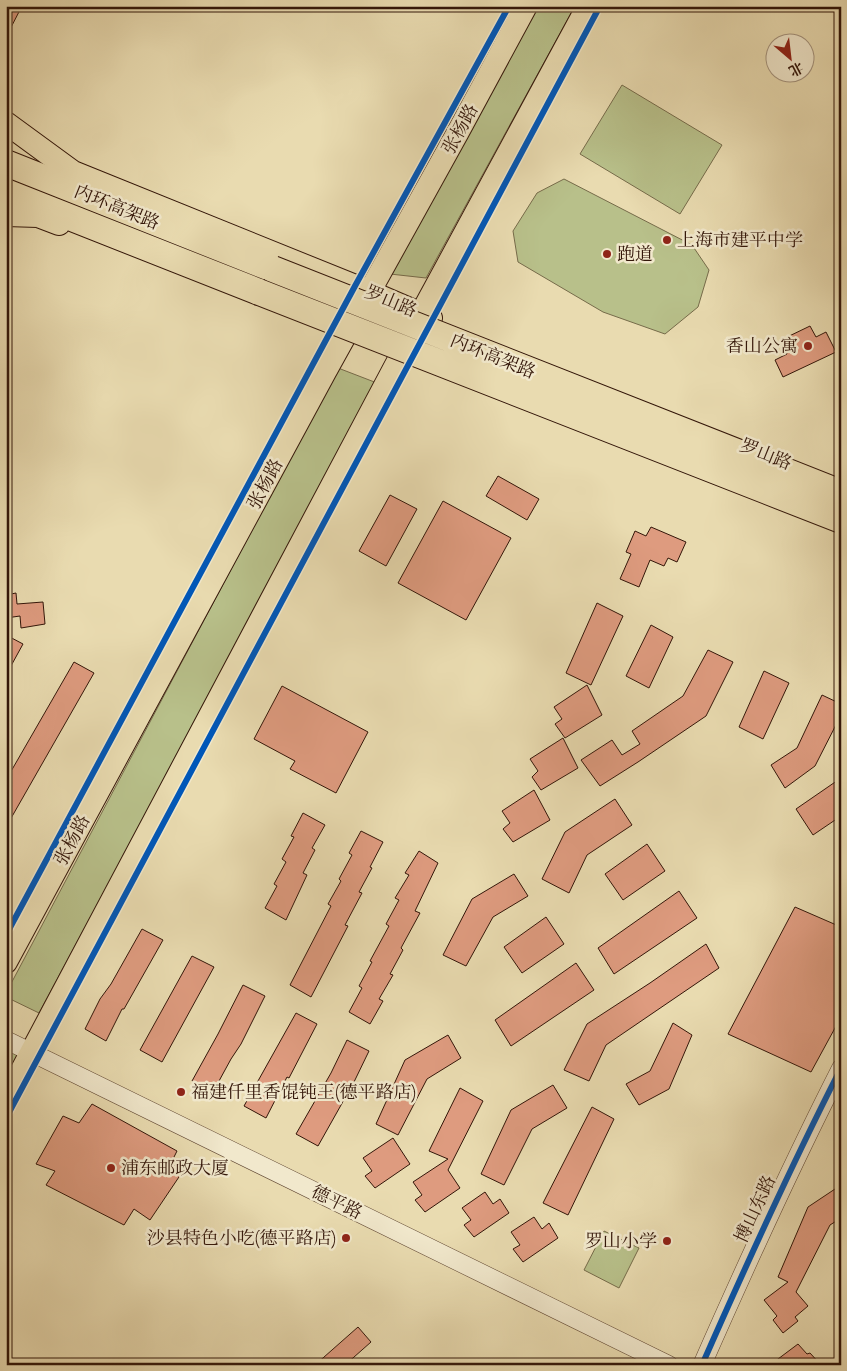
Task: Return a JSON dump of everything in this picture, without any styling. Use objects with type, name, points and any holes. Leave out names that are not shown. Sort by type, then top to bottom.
[{"type":"highway","name":"内环高架路","points":[[6,164],[841,493]]},
{"type":"highway","name":"内环高架路","points":[[6,192],[841,520]]},
{"type":"main road","name":"张杨路","points":[[6,962],[526,6]]},
{"type":"main road","points":[[6,1100],[402,355],[421,314],[588,6]]},
{"type":"main road","name":"罗山路","points":[[6,123],[73,172],[841,484]]},
{"type":"main road","points":[[6,216],[38,216],[254,299],[347,332],[841,527]]},
{"type":"street","name":"德平路","points":[[6,1040],[668,1365]]},
{"type":"street","name":"博山东路","points":[[702,1365],[750,1255],[841,1068]]},
{"type":"green space","points":[[537,6],[575,6],[426,278],[390,274]]},
{"type":"green space","points":[[622,85],[722,145],[680,214],[580,154]]},
{"type":"green space","name":"跑道","points":[[564,179],[692,245],[709,270],[698,307],[665,334],[603,312],[518,262],[513,231],[537,193]]},
{"type":"green space","points":[[338,368],[377,383],[39,1013],[6,997],[6,993]]},
{"type":"green space","points":[[6,1041],[23,1050],[6,1081]]},
{"type":"green space","points":[[604,1231],[639,1248],[619,1288],[584,1270]]},
{"type":"building","points":[[6,6],[22,6],[6,37]]},
{"type":"building","name":"香山公寓","points":[[810,326],[816,337],[826,332],[836,352],[783,377],[775,360],[787,354],[781,340]]},
{"type":"building","points":[[498,476],[539,499],[527,520],[486,496]]},
{"type":"building","points":[[390,495],[417,509],[386,566],[359,551]]},
{"type":"building","points":[[443,501],[511,538],[466,620],[398,583]]},
{"type":"building","points":[[651,527],[686,542],[677,562],[668,558],[664,566],[650,560],[639,587],[620,579],[631,554],[626,552],[635,531],[646,536]]},
{"type":"building","points":[[16,593],[17,604],[43,602],[45,624],[21,628],[20,616],[6,618],[6,595]]},
{"type":"building","points":[[597,603],[623,616],[591,685],[566,673]]},
{"type":"building","points":[[651,625],[673,637],[649,688],[626,676]]},
{"type":"building","points":[[6,635],[23,644],[6,675]]},
{"type":"building","points":[[708,650],[733,662],[706,716],[600,786],[581,760],[612,740],[622,755],[640,744],[632,731],[683,696]]},
{"type":"building","points":[[74,662],[94,673],[6,827],[6,780]]},
{"type":"building","points":[[764,671],[789,683],[763,739],[739,727]]},
{"type":"building","points":[[587,685],[602,715],[565,738],[555,724],[562,719],[554,707]]},
{"type":"building","points":[[282,686],[368,732],[336,793],[290,769],[295,761],[254,739]]},
{"type":"building","points":[[822,695],[841,704],[841,715],[815,766],[785,788],[771,765],[797,748]]},
{"type":"building","points":[[563,738],[578,768],[541,790],[532,777],[538,771],[530,759]]},
{"type":"building","points":[[841,778],[841,816],[813,835],[796,809]]},
{"type":"building","points":[[534,790],[550,820],[513,842],[503,829],[510,823],[502,811]]},
{"type":"building","points":[[615,799],[632,825],[587,855],[569,893],[542,879],[565,832]]},
{"type":"building","points":[[303,813],[325,825],[312,848],[315,850],[303,873],[307,875],[286,920],[265,908],[277,886],[274,884],[286,862],[282,859],[294,837],[291,836]]},
{"type":"building","points":[[361,831],[383,842],[359,892],[362,893],[345,925],[348,926],[311,997],[290,985],[331,906],[328,904],[341,881],[339,879],[352,855],[349,853]]},
{"type":"building","points":[[647,844],[665,871],[623,900],[605,874]]},
{"type":"building","points":[[419,851],[438,863],[415,911],[420,913],[401,948],[403,950],[390,974],[393,975],[379,999],[383,1001],[370,1024],[349,1012],[362,988],[359,986],[372,962],[370,961],[389,926],[386,924],[399,900],[395,898],[409,875],[405,873]]},
{"type":"building","points":[[514,874],[528,896],[493,917],[466,966],[443,955],[472,899]]},
{"type":"building","points":[[679,891],[697,918],[614,974],[598,948]]},
{"type":"building","points":[[795,907],[841,927],[841,1017],[811,1072],[728,1034]]},
{"type":"building","points":[[546,917],[564,944],[522,973],[504,947]]},
{"type":"building","points":[[142,929],[163,940],[124,1009],[122,1009],[106,1041],[85,1029],[100,999],[111,984]]},
{"type":"building","points":[[706,944],[719,968],[606,1045],[589,1081],[564,1070],[587,1024]]},
{"type":"building","points":[[192,956],[214,967],[162,1062],[140,1050]]},
{"type":"building","points":[[576,963],[594,990],[511,1046],[495,1020]]},
{"type":"building","points":[[243,985],[265,996],[241,1044],[213,1092],[192,1081]]},
{"type":"building","points":[[296,1013],[317,1024],[266,1118],[244,1106]]},
{"type":"building","points":[[673,1023],[692,1035],[669,1089],[639,1105],[626,1084],[650,1071]]},
{"type":"building","points":[[448,1035],[461,1058],[427,1079],[398,1135],[376,1124],[405,1060]]},
{"type":"building","points":[[347,1040],[369,1051],[318,1146],[296,1134],[331,1073]]},
{"type":"building","points":[[553,1085],[567,1108],[532,1129],[504,1185],[481,1174],[511,1110]]},
{"type":"building","points":[[460,1088],[483,1101],[448,1170],[460,1188],[425,1212],[415,1200],[422,1195],[413,1182],[448,1159],[429,1151]]},
{"type":"building","name":"浦东邮政大厦","points":[[92,1104],[177,1151],[171,1163],[183,1171],[150,1220],[134,1209],[124,1225],[46,1185],[55,1171],[36,1164],[63,1116],[79,1123]]},
{"type":"building","points":[[592,1107],[614,1119],[568,1215],[543,1203]]},
{"type":"building","points":[[393,1138],[410,1164],[375,1188],[365,1176],[372,1171],[363,1158]]},
{"type":"building","points":[[841,1185],[841,1218],[830,1225],[796,1292],[808,1306],[795,1317],[798,1321],[783,1333],[773,1320],[777,1316],[764,1300],[788,1282],[778,1277],[808,1207]]},
{"type":"building","points":[[485,1192],[493,1204],[500,1199],[509,1213],[474,1237],[464,1225],[471,1220],[462,1208]]},
{"type":"building","points":[[534,1217],[542,1229],[549,1223],[558,1238],[523,1262],[513,1249],[520,1245],[511,1232]]},
{"type":"building","points":[[358,1327],[371,1342],[345,1365],[315,1365]]},
{"type":"building","points":[[798,1344],[821,1365],[770,1365]]},
{"type":"cycle path","points":[[6,935],[355,286],[509,6]]},
{"type":"cycle path","points":[[6,1118],[600,6]]},
{"type":"cycle path","points":[[702,1365],[769,1216],[841,1068]]},
{"type":"place","name":"上海市建平中学","points":[[667,240]]},
{"type":"place","name":"跑道","points":[[607,254]]},
{"type":"place","name":"香山公寓","points":[[808,346]]},
{"type":"place","name":"福建仟里香馄钝王(德平路店)","points":[[181,1092]]},
{"type":"place","name":"浦东邮政大厦","points":[[111,1168]]},
{"type":"place","name":"沙县特色小吃(德平路店)","points":[[346,1238]]},
{"type":"place","name":"罗山小学","points":[[667,1241]]}]
